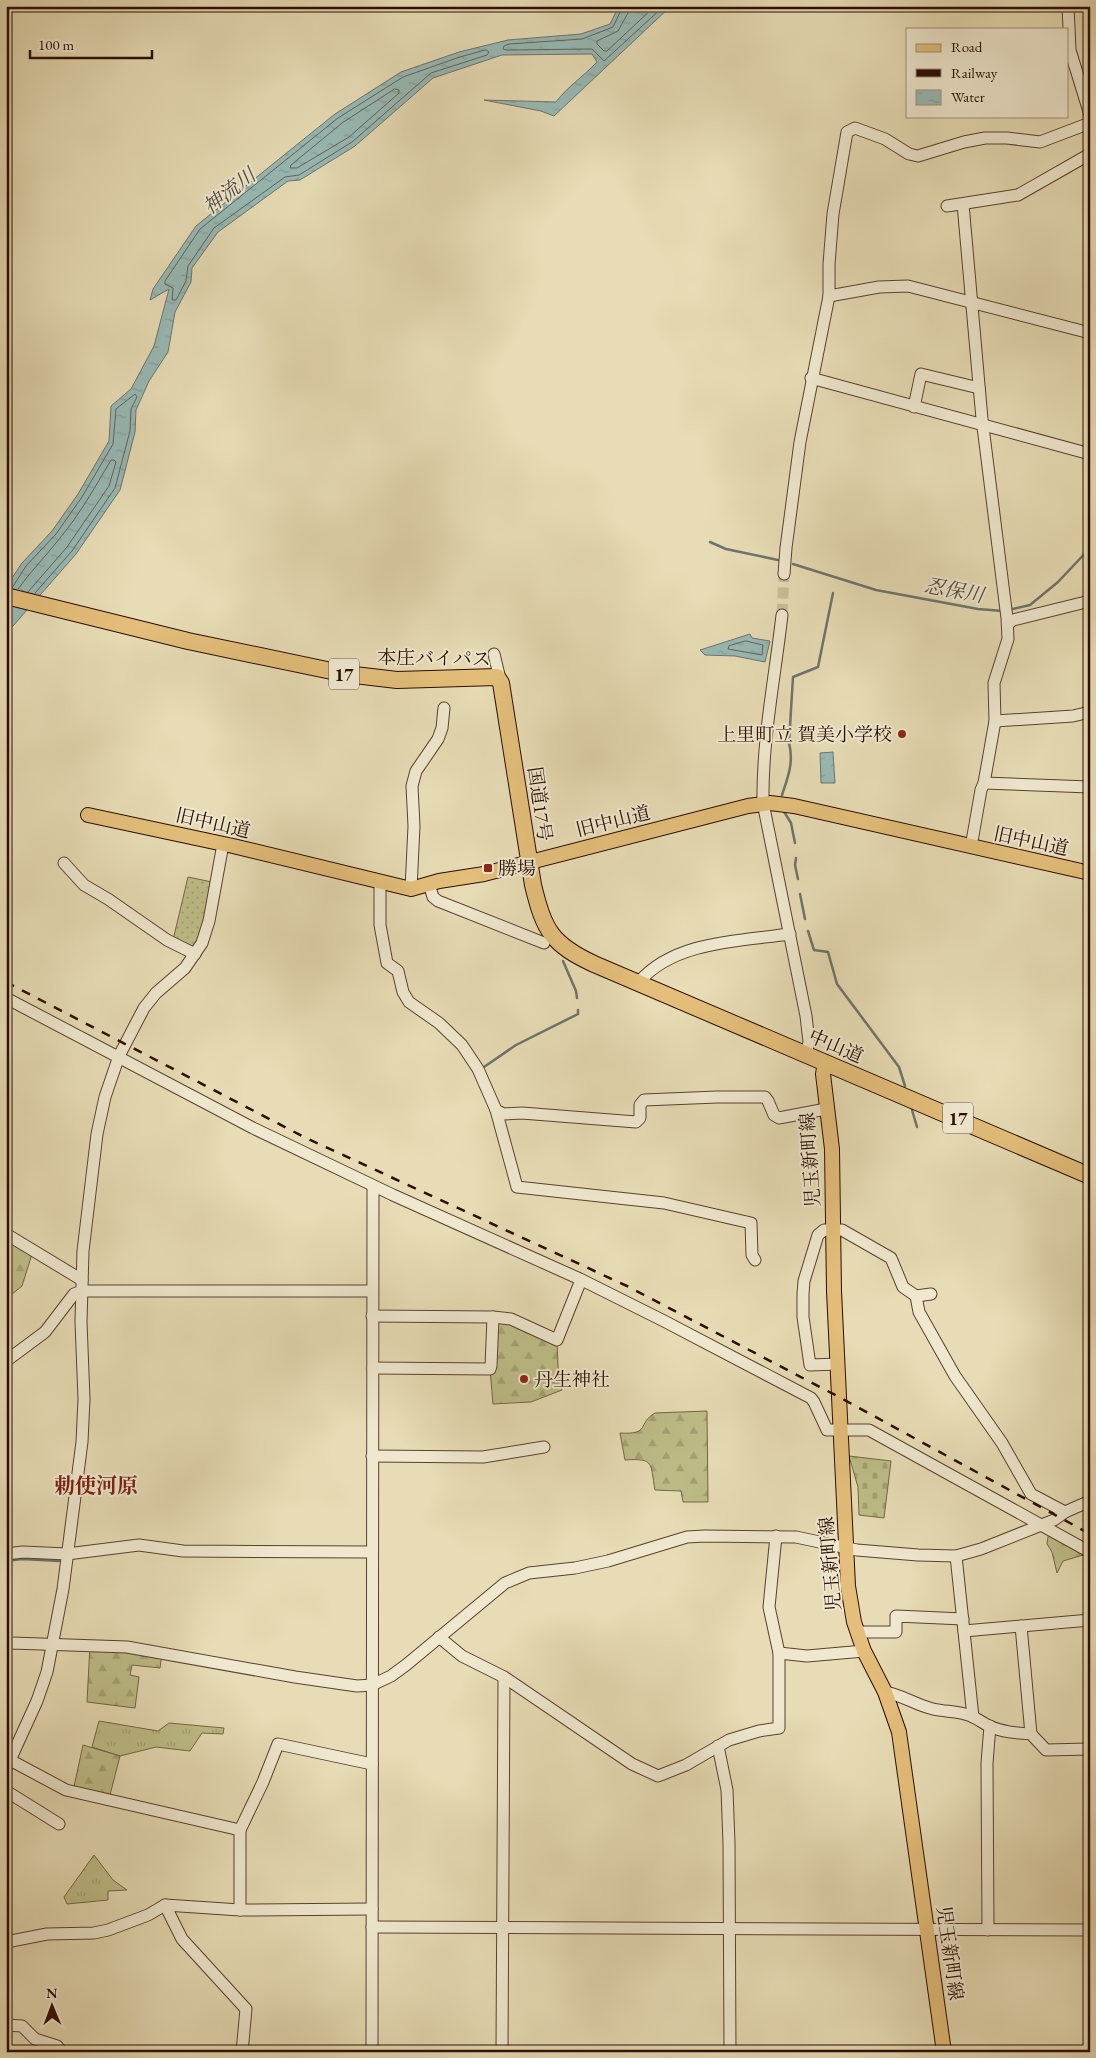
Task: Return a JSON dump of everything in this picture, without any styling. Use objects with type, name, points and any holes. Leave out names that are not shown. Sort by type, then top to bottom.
[{"type":"highway","name":"本庄バイパス","points":[[6,596],[188,640],[346,674],[397,680],[456,680],[494,676],[501,683]]},
{"type":"highway","name":"国道17号","points":[[501,683],[529,862],[539,910],[552,935],[567,951]]},
{"type":"highway","name":"中山道","points":[[567,951],[1090,1176]]},
{"type":"main road","name":"旧中山道","points":[[88,815],[223,844],[411,889],[471,877],[763,804],[794,806],[1090,873]]},
{"type":"main road","name":"児玉新町線","points":[[825,1062],[823,1074],[826,1109],[832,1142],[840,1430],[848,1586],[857,1632],[864,1651],[885,1692],[899,1732],[944,2052]]},
{"type":"street","points":[[1068,6],[1070,50],[1090,116]]},
{"type":"street","points":[[784,574],[798,458],[811,378],[829,296],[829,264],[833,214],[846,134],[850,129],[855,128],[867,131],[885,139],[909,154],[918,156],[964,142],[985,138],[1006,138],[1040,142],[1090,123]]},
{"type":"street","points":[[947,206],[1018,195],[1090,154]]},
{"type":"street","points":[[963,204],[982,426],[1007,615],[1007,646],[994,682],[995,721],[971,847]]},
{"type":"street","points":[[829,296],[879,287],[908,286],[1090,333]]},
{"type":"street","points":[[914,407],[921,374],[979,388]]},
{"type":"street","points":[[811,378],[1090,454]]},
{"type":"street","points":[[1007,615],[1013,620],[1090,601]]},
{"type":"street","points":[[782,615],[767,729],[762,781],[763,804],[808,1032],[809,1046],[806,1054]]},
{"type":"street","points":[[494,654],[501,683]]},
{"type":"street","points":[[411,889],[414,826],[412,786],[416,771],[438,739],[442,728],[444,708]]},
{"type":"street","points":[[995,721],[1073,716],[1090,712]]},
{"type":"street","points":[[984,784],[1090,787]]},
{"type":"street","points":[[223,844],[209,921],[202,943],[185,968],[156,993],[148,1003],[119,1056],[105,1097],[97,1134],[86,1221],[82,1286],[84,1399],[82,1442],[66,1554],[63,1589],[53,1644],[37,1701],[9,1758],[66,1790],[240,1830]]},
{"type":"street","points":[[64,863],[84,885],[168,940],[195,954]]},
{"type":"street","points":[[380,882],[380,925],[385,960],[398,971],[403,992],[409,1002],[439,1023],[462,1045],[478,1069],[496,1110],[517,1187],[664,1203],[751,1223],[752,1255],[755,1260]]},
{"type":"street","points":[[430,884],[433,897],[438,901],[544,943]]},
{"type":"street","points":[[639,982],[652,969],[681,954],[714,945],[790,934]]},
{"type":"street","points":[[6,998],[119,1056],[165,1083],[373,1186],[581,1280],[664,1321],[810,1398],[814,1402],[826,1429],[869,1430],[1090,1552]]},
{"type":"street","points":[[496,1110],[503,1114],[522,1113],[636,1122],[640,1118],[641,1103],[646,1099],[762,1097],[768,1099],[774,1115],[779,1118],[826,1109]]},
{"type":"street","points":[[372,2052],[373,1186]]},
{"type":"street","points":[[838,1364],[810,1365],[803,1317],[804,1281],[820,1232],[824,1230],[842,1230],[891,1258],[903,1287],[916,1296],[920,1312],[955,1376],[1002,1443],[1030,1494],[1066,1512]]},
{"type":"street","points":[[6,1234],[82,1286],[372,1291]]},
{"type":"street","points":[[372,1316],[493,1317],[512,1319],[557,1340],[581,1280]]},
{"type":"street","points":[[6,1361],[45,1332],[82,1286]]},
{"type":"street","points":[[916,1296],[931,1294]]},
{"type":"street","points":[[373,1368],[490,1368],[493,1317]]},
{"type":"street","points":[[372,1456],[483,1457],[544,1447]]},
{"type":"street","points":[[6,1646],[12,1644],[53,1644],[127,1647],[295,1677],[358,1686],[372,1685],[391,1676],[506,1583],[529,1573],[574,1568],[608,1561],[687,1538],[705,1536],[796,1537],[846,1548],[918,1555],[956,1556],[981,1549],[1040,1526],[1090,1502]]},
{"type":"street","points":[[439,1637],[462,1656],[504,1677],[632,1764],[658,1776],[686,1766],[729,1740],[759,1731],[779,1728],[779,1653],[768,1607],[776,1536]]},
{"type":"street","points":[[6,1554],[23,1552],[66,1554],[139,1545],[183,1551],[372,1552]]},
{"type":"street","points":[[956,1556],[973,1716]]},
{"type":"street","points":[[857,1632],[896,1632],[896,1616],[962,1619]]},
{"type":"street","points":[[964,1632],[1090,1620]]},
{"type":"street","points":[[1020,1626],[1031,1734],[1046,1750],[1090,1749]]},
{"type":"street","points":[[779,1653],[807,1656],[864,1651]]},
{"type":"street","points":[[502,2052],[504,1677]]},
{"type":"street","points":[[885,1692],[899,1694],[910,1701],[934,1709],[956,1711],[973,1716],[990,1726],[1011,1733],[1031,1734]]},
{"type":"street","points":[[988,1930],[987,1763],[990,1726]]},
{"type":"street","points":[[240,1910],[240,1830],[263,1782],[278,1744],[372,1764]]},
{"type":"street","points":[[718,1746],[727,1790],[730,2052]]},
{"type":"street","points":[[6,1791],[59,1824]]},
{"type":"street","points":[[6,1942],[47,1934],[94,1934],[148,1915],[165,1906],[240,1910],[372,1909]]},
{"type":"street","points":[[165,1906],[182,1939],[246,2009],[242,2052]]},
{"type":"street","points":[[372,1927],[1090,1930]]},
{"type":"street","points":[[6,2025],[22,2026],[35,2039],[57,2046],[62,2052]]},
{"type":"green space","points":[[188,877],[212,882],[203,926],[196,948],[173,940]]},
{"type":"green space","points":[[6,1234],[33,1251],[22,1286],[6,1299]]},
{"type":"green space","points":[[493,1317],[557,1340],[558,1367],[562,1390],[531,1402],[493,1404],[490,1369]]},
{"type":"green space","points":[[707,1411],[708,1502],[683,1502],[681,1491],[655,1490],[651,1468],[646,1461],[625,1460],[620,1433],[640,1430],[655,1413]]},
{"type":"green space","points":[[849,1456],[891,1461],[884,1518],[859,1515],[858,1487]]},
{"type":"green space","points":[[1049,1530],[1090,1553],[1063,1561],[1057,1573],[1052,1552],[1047,1544]]},
{"type":"green space","points":[[90,1645],[162,1653],[160,1668],[132,1665],[130,1675],[139,1677],[135,1708],[87,1702]]},
{"type":"green space","points":[[99,1721],[158,1731],[169,1723],[224,1728],[223,1734],[202,1733],[190,1751],[156,1747],[120,1756],[92,1747]]},
{"type":"green space","points":[[83,1745],[120,1756],[109,1799],[73,1791]]},
{"type":"green space","points":[[94,1855],[113,1880],[127,1890],[108,1891],[108,1900],[67,1904],[64,1897]]},
{"type":"water","points":[[619,6],[671,6],[554,116],[541,111],[484,100],[556,102],[597,62],[592,54],[502,55],[433,78],[355,146],[300,180],[288,181],[218,232],[192,268],[191,282],[175,312],[168,352],[149,381],[136,410],[135,432],[120,490],[76,554],[6,634],[6,587],[22,563],[52,531],[78,494],[109,441],[111,406],[131,389],[154,346],[169,289],[150,300],[153,289],[196,226],[335,114],[401,72],[459,52],[508,40],[581,34],[610,24]]},
{"type":"water","points":[[750,634],[752,638],[770,641],[765,662],[735,656],[705,655],[700,650]]},
{"type":"water","points":[[833,752],[835,783],[821,783],[820,753]]},
{"type":"waterway","name":"忍保川","points":[[710,542],[726,549],[778,560]]},
{"type":"waterway","name":"忍保川","points":[[1008,610],[1030,605],[1058,582],[1090,548]]},
{"type":"waterway","name":"忍保川","points":[[793,564],[876,590],[978,609],[1003,611]]},
{"type":"waterway","points":[[782,795],[791,763],[789,743],[793,677],[818,667],[833,593]]},
{"type":"waterway","points":[[783,810],[791,823],[795,843]]},
{"type":"waterway","points":[[796,858],[795,865],[798,879]]},
{"type":"waterway","points":[[800,894],[805,919]]},
{"type":"waterway","points":[[808,931],[814,950],[828,952],[837,984],[899,1067],[905,1086]]},
{"type":"waterway","points":[[563,961],[576,991],[577,998]]},
{"type":"waterway","points":[[484,1067],[516,1045],[578,1014],[578,1010]]},
{"type":"waterway","points":[[912,1110],[917,1127]]},
{"type":"waterway","points":[[6,1561],[22,1559],[59,1561]]},
{"type":"tunnel","points":[[782,615],[784,574]]},
{"type":"railway","points":[[6,982],[304,1137],[627,1286],[839,1397],[1090,1534]]},
{"type":"place","name":"上里町立 賀美小学校","points":[[902,734]]},
{"type":"place","name":"勝場","points":[[488,868]]},
{"type":"place","name":"丹生神社","points":[[524,1379]]},
{"type":"district","name":"勅使河原","points":[[96,1485]]},
{"type":"water label","name":"神流川","points":[[229,191]]}]
